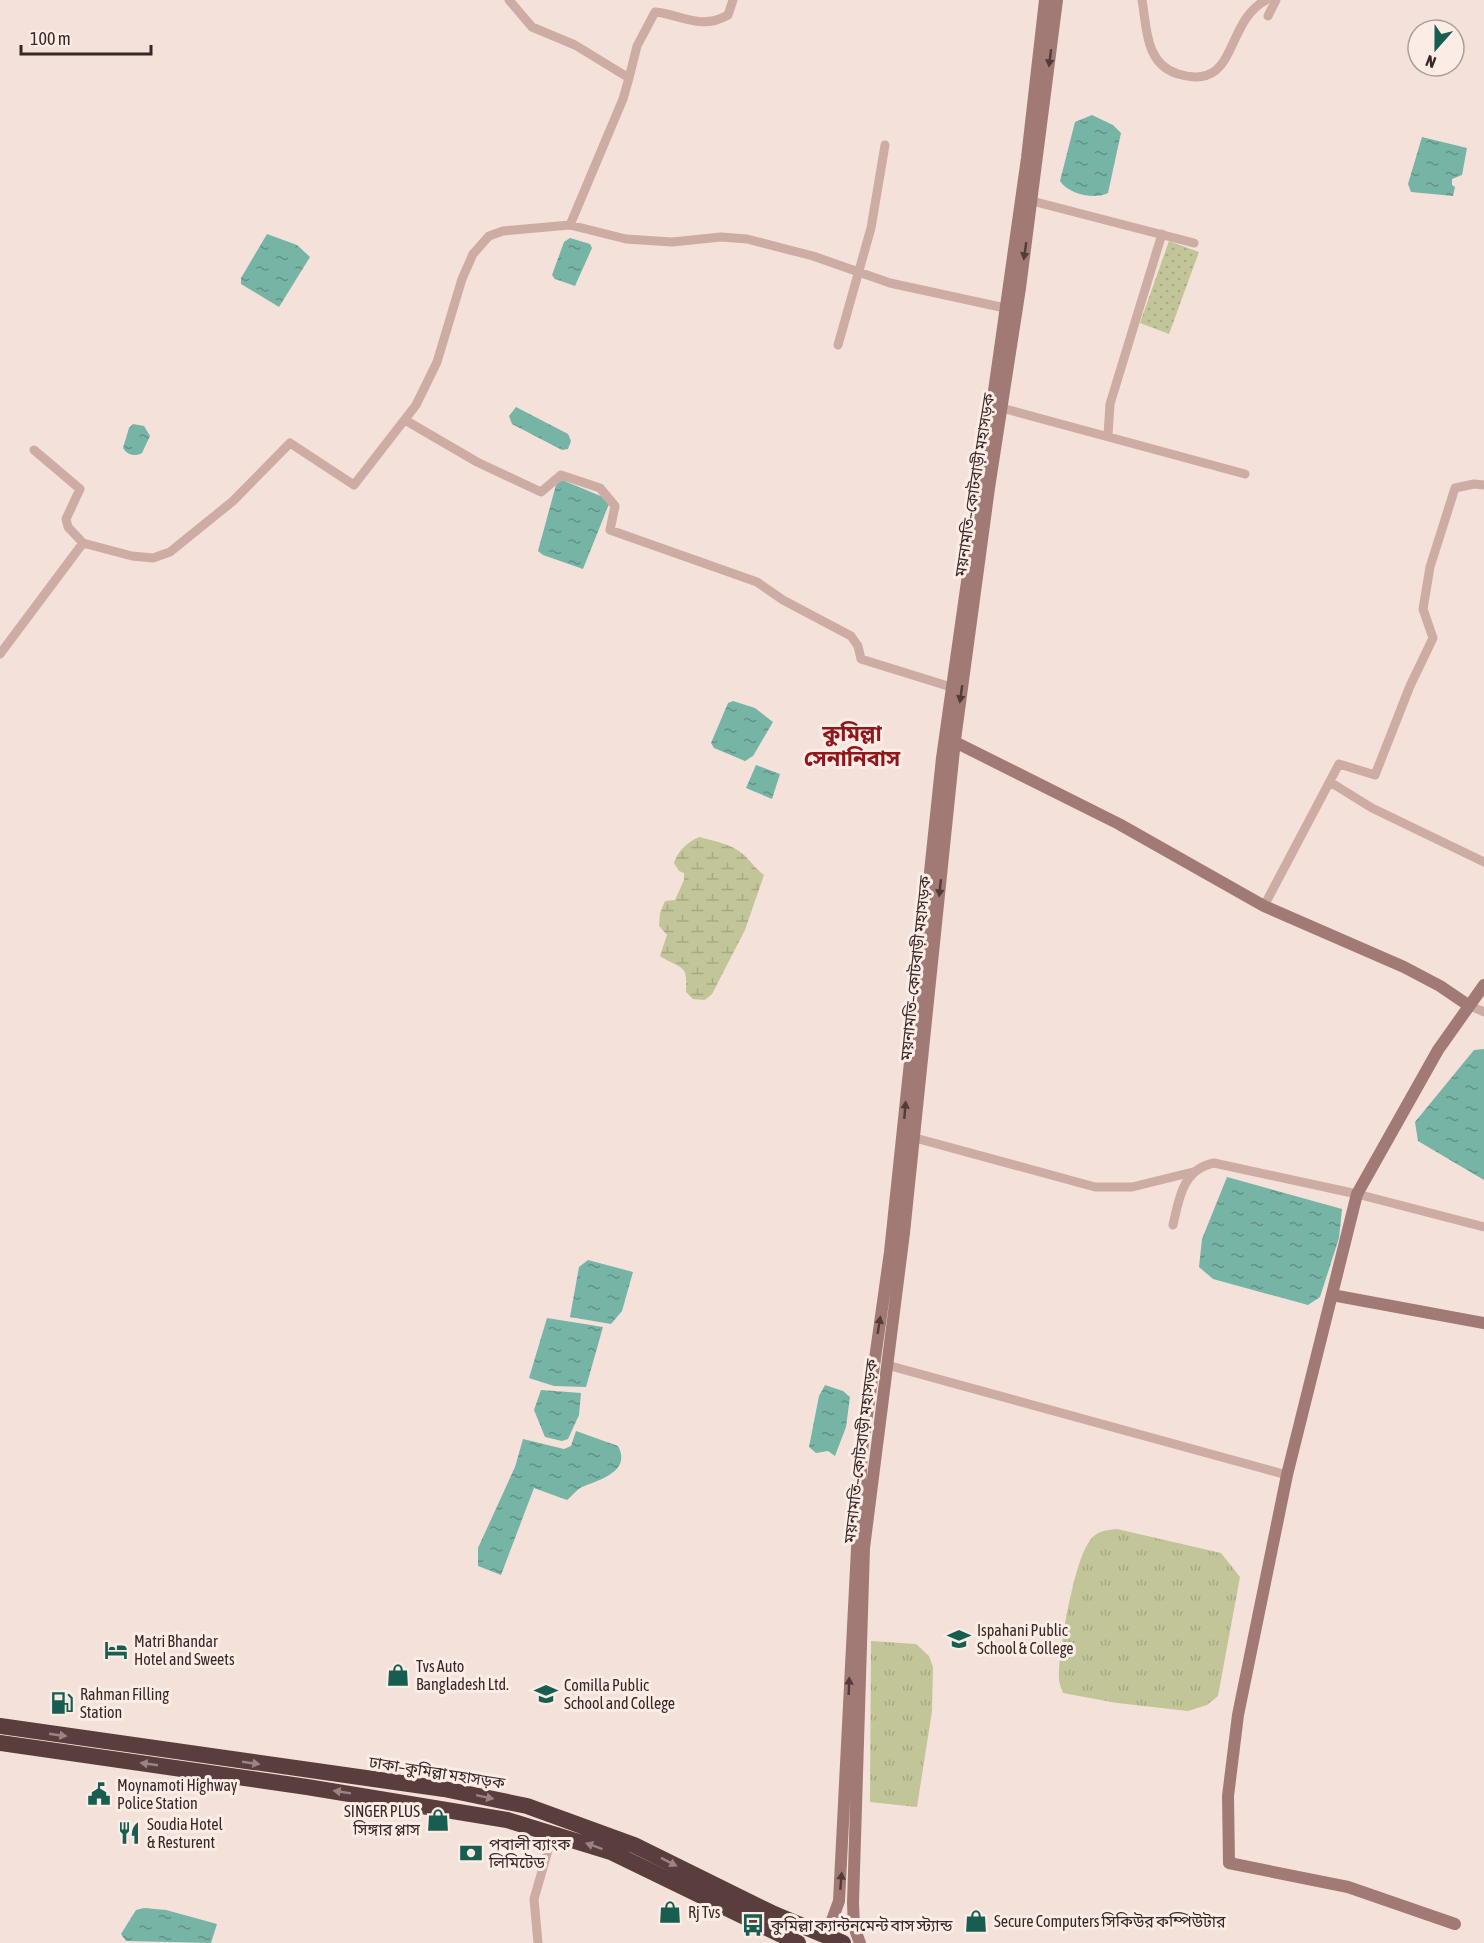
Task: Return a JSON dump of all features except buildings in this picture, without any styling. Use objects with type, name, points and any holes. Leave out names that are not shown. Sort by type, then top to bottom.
[{"type":"highway","name":"ঢাকা–কুমিল্লা মহাসড়ক","points":[[0,1726],[444,1789],[527,1806],[627,1842],[843,1943]]},
{"type":"highway","name":"ঢাকা–কুমিল্লা মহাসড়ক","points":[[0,1743],[462,1811],[553,1833],[611,1852],[798,1943]]},
{"type":"main road","name":"ময়নামতি–কোটবাড়ী মহাসড়ক","points":[[950,739],[951,687],[1027,158],[1045,0]]},
{"type":"main road","name":"ময়নামতি–কোটবাড়ী মহাসড়ক","points":[[822,1935],[831,1923],[839,1901],[860,1548],[887,1365],[908,1136],[950,739],[1032,201],[1057,0]]},
{"type":"main road","points":[[950,739],[1119,824],[1264,906],[1404,967],[1440,986],[1468,1005]]},
{"type":"main road","points":[[1455,1924],[1348,1887],[1228,1863],[1227,1796],[1238,1715],[1287,1475],[1357,1194],[1438,1050],[1484,985]]},
{"type":"main road","name":"ময়নামতি–কোটবাড়ী মহাসড়ক","points":[[860,1943],[855,1927],[853,1904],[862,1451],[908,1136]]},
{"type":"main road","points":[[1332,1295],[1484,1323]]},
{"type":"street","points":[[509,0],[532,27],[575,45],[629,78]]},
{"type":"street","points":[[570,225],[623,99],[637,46],[655,12],[688,21],[708,21],[728,15],[733,0]]},
{"type":"street","points":[[1143,0],[1150,47],[1157,62],[1172,72],[1191,77],[1211,76],[1222,66],[1240,27],[1255,6],[1266,0]]},
{"type":"street","points":[[1268,16],[1276,0]]},
{"type":"street","points":[[838,345],[871,228],[885,146]]},
{"type":"street","points":[[1032,201],[1194,243]]},
{"type":"street","points":[[34,450],[80,489],[66,519],[68,527],[83,543],[132,556],[153,558],[170,552],[233,501],[290,443],[354,485],[405,420],[437,362],[462,279],[473,254],[489,236],[503,231],[570,225],[626,239],[672,242],[721,237],[747,239],[813,256],[890,283],[1005,308]]},
{"type":"street","points":[[1108,435],[1110,404],[1162,234]]},
{"type":"street","points":[[1002,408],[1245,474]]},
{"type":"street","points":[[405,420],[477,462],[541,492],[561,475],[600,488],[615,506],[610,530],[757,582],[783,600],[851,636],[858,646],[861,659],[951,687]]},
{"type":"street","points":[[1264,906],[1339,764],[1375,775],[1410,686],[1433,639],[1423,609],[1430,567],[1455,488],[1474,483],[1484,485]]},
{"type":"street","points":[[0,654],[83,543]]},
{"type":"street","points":[[1330,782],[1372,808],[1484,862]]},
{"type":"street","points":[[1468,1005],[1484,1012]]},
{"type":"street","points":[[908,1136],[1095,1187],[1131,1187],[1193,1172]]},
{"type":"street","points":[[1173,1225],[1179,1196],[1193,1172],[1200,1166],[1214,1163],[1357,1194],[1484,1227]]},
{"type":"street","points":[[887,1365],[1287,1475]]},
{"type":"street","points":[[538,1943],[534,1899],[553,1833]]},
{"type":"green space","points":[[1169,241],[1199,252],[1169,334],[1140,323]]},
{"type":"green space","points":[[699,837],[734,848],[764,875],[745,930],[712,994],[705,1000],[693,999],[686,992],[686,976],[682,968],[660,956],[667,935],[659,926],[660,913],[665,901],[675,900],[684,880],[684,873],[679,871],[674,863],[684,847]]},
{"type":"green space","points":[[1117,1529],[1221,1553],[1240,1577],[1218,1696],[1207,1705],[1188,1711],[1117,1703],[1063,1693],[1059,1679],[1061,1649],[1078,1568],[1083,1553],[1095,1535]]},
{"type":"green space","points":[[871,1641],[916,1644],[929,1656],[933,1667],[932,1711],[917,1807],[870,1802]]},
{"type":"water","points":[[1092,115],[1113,125],[1121,133],[1108,193],[1096,196],[1075,192],[1060,181],[1075,122]]},
{"type":"water","points":[[1422,137],[1467,148],[1462,175],[1452,179],[1452,185],[1455,187],[1453,196],[1411,192],[1408,184]]},
{"type":"water","points":[[267,234],[297,245],[310,257],[279,307],[241,284],[241,278]]},
{"type":"water","points":[[570,238],[590,244],[592,248],[575,286],[555,279],[552,275],[564,242]]},
{"type":"water","points":[[516,407],[568,434],[571,441],[568,449],[562,450],[512,424],[509,416]]},
{"type":"water","points":[[133,424],[144,426],[150,436],[142,453],[137,455],[129,454],[123,448],[129,428]]},
{"type":"water","points":[[562,480],[603,497],[609,504],[583,569],[543,555],[538,551],[556,485]]},
{"type":"water","points":[[733,701],[755,708],[773,722],[753,756],[745,761],[714,748],[711,743],[728,703]]},
{"type":"water","points":[[756,765],[780,774],[772,799],[746,788]]},
{"type":"water","points":[[1484,1049],[1484,1180],[1418,1141],[1415,1122],[1474,1050]]},
{"type":"water","points":[[1227,1177],[1342,1209],[1339,1238],[1320,1297],[1308,1305],[1213,1279],[1199,1267],[1202,1239]]},
{"type":"water","points":[[588,1260],[633,1272],[622,1311],[611,1324],[570,1317],[579,1267]]},
{"type":"water","points":[[547,1318],[603,1327],[586,1387],[554,1386],[529,1378]]},
{"type":"water","points":[[825,1385],[843,1391],[850,1397],[846,1427],[835,1456],[828,1451],[816,1453],[809,1447],[819,1396]]},
{"type":"water","points":[[541,1390],[581,1393],[579,1415],[568,1439],[562,1441],[545,1437],[534,1410]]},
{"type":"water","points":[[576,1431],[618,1446],[621,1462],[617,1469],[604,1478],[580,1488],[567,1500],[534,1488],[501,1575],[478,1566],[478,1548],[515,1467],[523,1439],[564,1449],[571,1446]]},
{"type":"water","points":[[144,1908],[166,1910],[217,1924],[211,1943],[126,1941],[121,1934],[136,1910]]},
{"type":"place","name":"Ispahani Public School & College","points":[[959,1639]]},
{"type":"place","name":"Matri Bhandar Hotel and Sweets","points":[[116,1650]]},
{"type":"place","name":"Tvs Auto Bangladesh Ltd.","points":[[398,1675]]},
{"type":"place","name":"Comilla Public School and College","points":[[546,1694]]},
{"type":"place","name":"Rahman Filling Station","points":[[62,1703]]},
{"type":"place","name":"Moynamoti Highway Police Station","points":[[99,1794]]},
{"type":"place","name":"SINGER PLUS সিঙ্গার প্লাস","points":[[438,1820]]},
{"type":"place","name":"Soudia Hotel & Resturent","points":[[129,1833]]},
{"type":"place","name":"পূবালী ব্যাংক লিমিটেড","points":[[471,1853]]},
{"type":"place","name":"Rj Tvs","points":[[670,1912]]},
{"type":"place","name":"Secure Computers সিকিউর কম্পিউটার","points":[[976,1921]]},
{"type":"place","name":"কুমিল্লা ক্যান্টনমেন্ট বাস স্ট্যান্ড","points":[[753,1925]]},
{"type":"district","name":"কুমিল্লা সেনানিবাস","points":[[852,746]]}]
